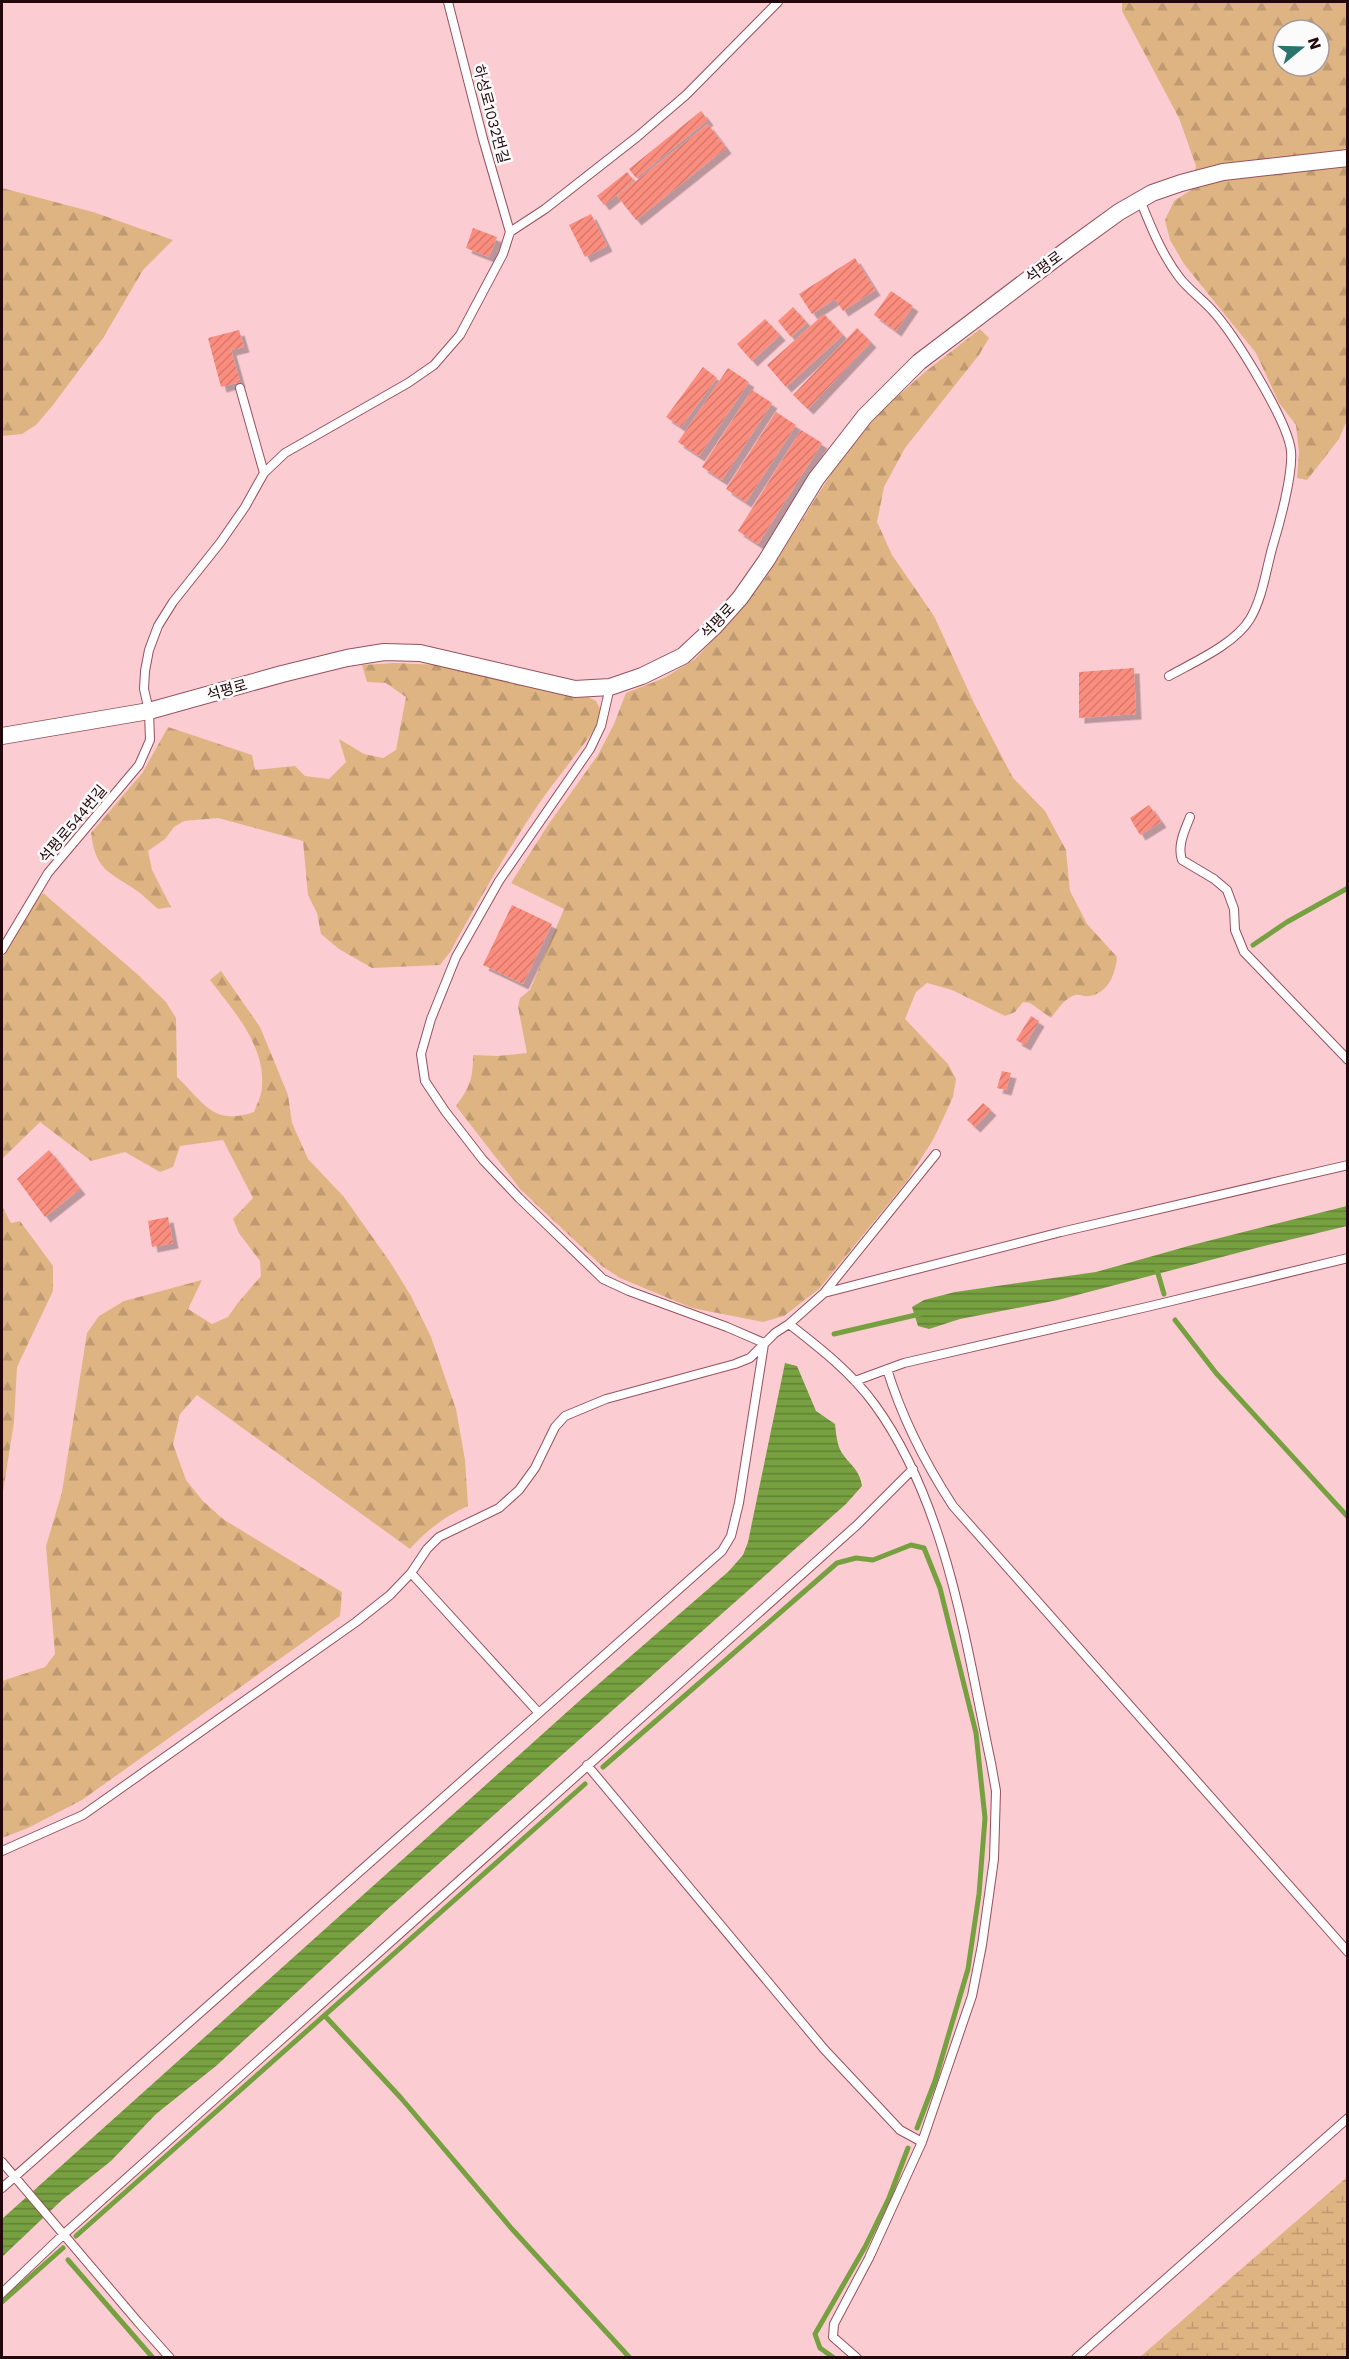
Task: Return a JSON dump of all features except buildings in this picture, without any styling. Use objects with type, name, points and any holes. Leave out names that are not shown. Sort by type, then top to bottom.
[{"type":"street","name":"석평로","points":[[2,736],[149,711],[282,674],[347,658],[384,652],[420,653],[575,689],[610,687],[642,676],[683,656],[740,598],[766,561],[816,479],[865,416],[919,362],[1068,249],[1119,212],[1152,193],[1181,183],[1223,172],[1347,158]]},
{"type":"lane","name":"하성로1032번길","points":[[448,2],[483,139],[510,232]]},
{"type":"lane","points":[[149,711],[144,690],[145,671],[149,650],[158,626],[173,602],[245,507],[264,473],[285,453],[408,383],[434,365],[460,335],[503,254],[510,232],[578,184],[669,109],[778,2]]},
{"type":"lane","points":[[1140,200],[1162,253],[1181,279],[1213,310],[1279,414],[1291,452],[1287,488],[1278,529],[1259,600],[1250,620],[1235,636],[1169,676]]},
{"type":"lane","points":[[240,388],[264,473]]},
{"type":"lane","points":[[610,687],[602,726],[590,750],[499,881],[456,957],[431,1020],[421,1054],[425,1081],[483,1160],[603,1279],[628,1291],[764,1343]]},
{"type":"lane","name":"석평로544번길","points":[[2,950],[48,873],[139,765],[150,740],[149,711]]},
{"type":"lane","points":[[1190,817],[1181,841],[1182,860],[1214,879],[1227,890],[1234,909],[1235,930],[1244,952],[1347,1060]]},
{"type":"lane","points":[[2,1851],[82,1815],[348,1628],[390,1595],[411,1573],[439,1536],[499,1508],[519,1490],[535,1468],[555,1427],[565,1416],[606,1399],[750,1358],[764,1343],[824,1293],[936,1154]]},
{"type":"lane","points":[[824,1293],[1061,1232],[1347,1165]]},
{"type":"lane","points":[[855,1381],[930,1357],[1141,1309],[1347,1258]]},
{"type":"lane","points":[[789,1324],[825,1352],[855,1381],[874,1404],[913,1469],[930,1512],[952,1586],[996,1791],[994,1858],[982,1945],[972,1996],[922,2142],[870,2258],[834,2324],[833,2337],[857,2358]]},
{"type":"lane","points":[[2,2188],[722,1551],[731,1536],[748,1456],[764,1343]]},
{"type":"lane","points":[[887,1369],[896,1399],[920,1450],[953,1506],[1347,1952]]},
{"type":"lane","points":[[2,2293],[64,2234],[857,1525],[913,1469]]},
{"type":"lane","points":[[411,1573],[538,1712]]},
{"type":"lane","points":[[587,1766],[824,2049],[900,2130],[922,2142]]},
{"type":"lane","points":[[1076,2358],[1347,2118]]},
{"type":"lane","points":[[2,2162],[170,2358]]},
{"type":"green space","points":[[1122,2],[1347,2],[1347,420],[1339,439],[1307,480],[1297,478],[1299,452],[1296,425],[1279,403],[1256,353],[1184,264],[1170,240],[1165,220],[1174,201],[1191,190],[1196,166],[1179,118],[1122,11]]},
{"type":"green space","points":[[2,188],[93,212],[173,240],[143,270],[103,338],[36,425],[22,434],[2,436]]},
{"type":"green space","points":[[980,329],[989,338],[979,355],[905,448],[884,487],[877,522],[892,555],[934,616],[974,703],[1013,778],[1045,811],[1066,850],[1070,891],[1087,924],[1117,957],[1115,970],[1110,982],[1101,991],[1089,996],[1071,997],[1051,1018],[1030,1003],[1023,1002],[1015,1012],[1005,1016],[952,990],[927,983],[916,992],[905,1019],[948,1064],[956,1079],[953,1097],[934,1138],[907,1181],[819,1289],[784,1316],[763,1322],[692,1308],[620,1278],[602,1266],[521,1190],[456,1106],[470,1082],[473,1055],[497,1056],[527,1053],[518,1007],[520,998],[530,990],[564,909],[511,883],[548,825],[598,755],[614,724],[626,693],[664,678],[695,659],[767,576],[836,466],[881,411],[925,372]]},
{"type":"green space","points":[[395,663],[441,665],[581,693],[596,701],[604,716],[526,823],[450,952],[440,965],[372,968],[339,949],[321,934],[317,913],[308,895],[303,841],[218,818],[184,821],[148,851],[152,870],[171,907],[158,909],[101,864],[93,846],[91,833],[143,772],[168,727],[252,755],[255,770],[295,766],[305,776],[329,779],[346,762],[339,739],[364,754],[383,758],[396,750],[406,697],[386,683],[367,682],[362,665]]},
{"type":"green space","points":[[43,893],[136,973],[166,1002],[176,1018],[177,1077],[210,1110],[228,1116],[240,1116],[254,1112],[262,1086],[262,1071],[253,1042],[246,1029],[210,980],[221,971],[260,1027],[288,1095],[292,1123],[308,1159],[344,1197],[390,1262],[411,1296],[431,1337],[456,1409],[465,1460],[468,1506],[437,1524],[410,1549],[197,1395],[180,1414],[173,1444],[186,1480],[203,1501],[223,1519],[342,1592],[340,1616],[82,1800],[28,1828],[2,1838],[2,1681],[45,1667],[55,1654],[46,1546],[62,1492],[87,1333],[99,1316],[124,1301],[202,1280],[188,1309],[212,1324],[228,1317],[261,1276],[260,1261],[239,1233],[233,1219],[253,1198],[223,1140],[180,1146],[173,1167],[160,1172],[125,1152],[91,1161],[40,1122],[3,1158],[2,1163],[2,959],[29,907]]},
{"type":"green space","points":[[2,1206],[11,1223],[20,1221],[53,1266],[53,1291],[17,1367],[14,1422],[2,1498]]},
{"type":"green space","points":[[1347,2177],[1347,2357],[1140,2357]]},
{"type":"shaded area","points":[[1347,1206],[1347,1226],[1058,1300],[960,1319],[929,1329],[918,1326],[912,1307],[924,1300],[955,1292],[1096,1272]]},
{"type":"shaded area","points":[[785,1363],[797,1366],[816,1411],[835,1424],[840,1450],[857,1472],[862,1486],[846,1504],[391,1906],[216,2066],[156,2114],[111,2161],[62,2200],[2,2257],[2,2219],[587,1694],[729,1571],[743,1555],[748,1542]]},
{"type":"waterway","points":[[1253,945],[1287,922],[1348,888]]},
{"type":"waterway","points":[[1157,1270],[1164,1294]]},
{"type":"waterway","points":[[834,1334],[920,1314]]},
{"type":"waterway","points":[[1175,1320],[1216,1373],[1348,1517]]},
{"type":"waterway","points":[[603,1767],[837,1563],[856,1558],[873,1560],[911,1545],[924,1548],[940,1588],[976,1733],[985,1818],[979,1894],[968,1969],[935,2081],[917,2128]]},
{"type":"waterway","points":[[76,2236],[585,1784]]},
{"type":"waterway","points":[[325,2016],[401,2098],[512,2229],[630,2358]]},
{"type":"waterway","points":[[834,2358],[820,2348],[815,2334],[865,2247],[889,2198],[908,2148]]},
{"type":"waterway","points":[[2,2302],[63,2248]]},
{"type":"waterway","points":[[68,2260],[153,2358]]}]
